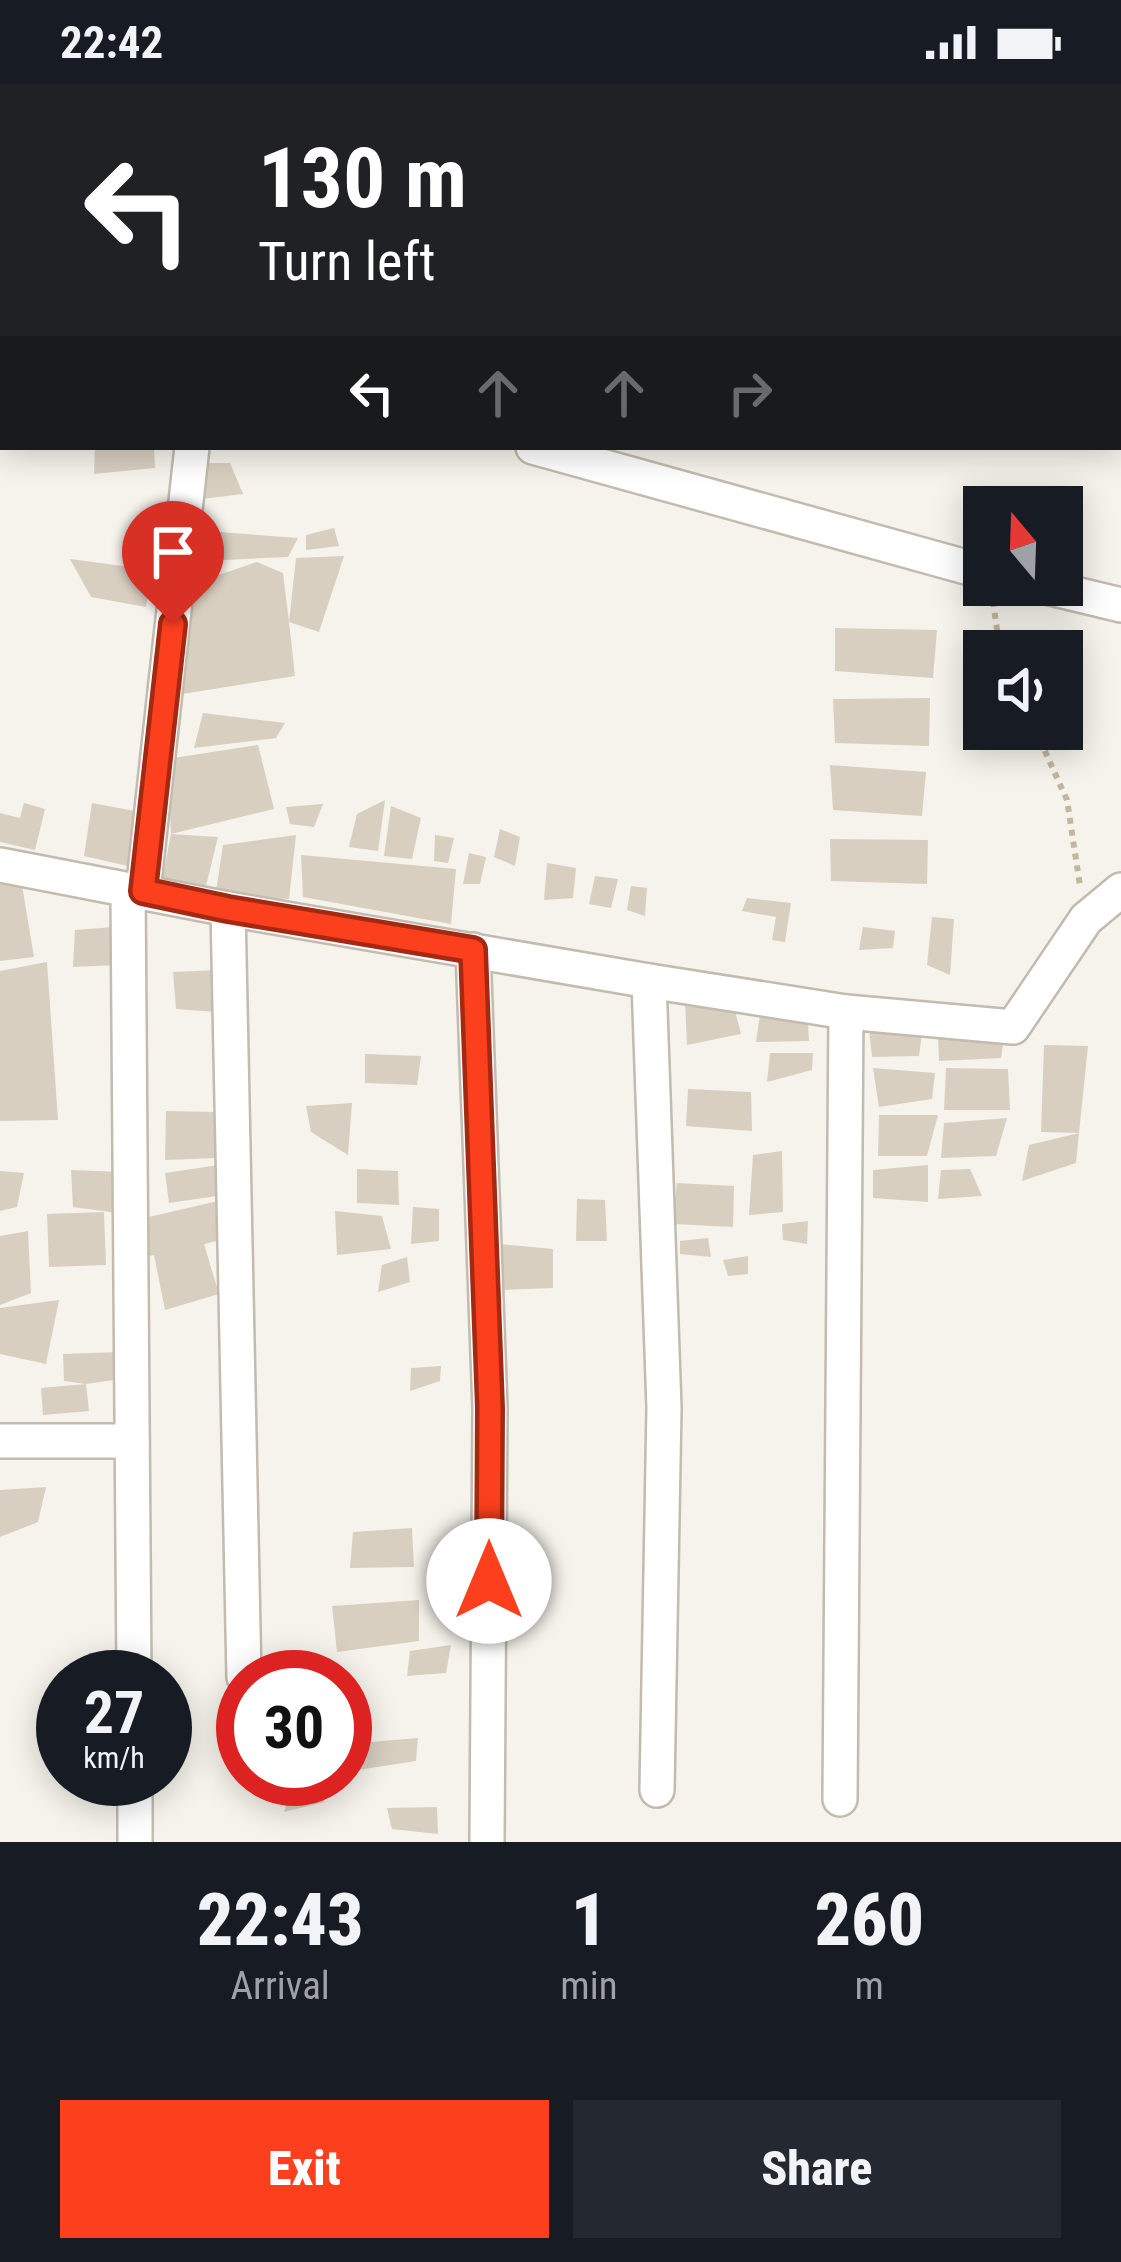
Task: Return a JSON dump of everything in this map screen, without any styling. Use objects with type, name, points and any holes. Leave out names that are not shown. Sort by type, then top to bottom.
[{"type":"street","points":[[134,1650],[136,891],[192,450]]},
{"type":"street","points":[[544,450],[963,566]]},
{"type":"street","points":[[1083,596],[1121,605]]},
{"type":"street","points":[[0,865],[650,981],[846,1012],[1012,1027],[1086,920],[1121,890]]},
{"type":"street","points":[[228,909],[243,1650]]},
{"type":"street","points":[[473,950],[490,1408],[487,1840]]},
{"type":"street","points":[[650,981],[664,1408],[657,1790]]},
{"type":"street","points":[[840,1799],[846,1012]]},
{"type":"street","points":[[0,1441],[132,1441]]},
{"type":"street","points":[[135,1806],[135,1842]]},
{"type":"path","points":[[1044,750],[1067,800],[1086,920]]},
{"type":"building","points":[[95,450],[154,450],[155,468],[94,474]]},
{"type":"building","points":[[198,463],[230,463],[243,494],[194,500]]},
{"type":"building","points":[[334,528],[339,546],[306,550],[306,535]]},
{"type":"building","points":[[206,531],[298,538],[288,557],[201,561]]},
{"type":"building","points":[[344,556],[319,632],[289,622],[296,558]]},
{"type":"building","points":[[70,559],[153,570],[146,607],[91,597]]},
{"type":"building","points":[[257,562],[283,573],[295,676],[176,695],[195,583]]},
{"type":"building","points":[[835,628],[937,630],[933,678],[835,671]]},
{"type":"building","points":[[930,698],[929,746],[835,743],[833,699]]},
{"type":"building","points":[[203,713],[285,723],[276,738],[194,748]]},
{"type":"building","points":[[258,745],[274,809],[171,834],[167,759]]},
{"type":"building","points":[[830,765],[926,772],[922,816],[833,810]]},
{"type":"building","points":[[385,800],[378,851],[349,847],[357,814]]},
{"type":"building","points":[[24,803],[45,809],[35,850],[0,842],[0,813],[20,818]]},
{"type":"building","points":[[92,803],[140,812],[132,867],[84,856]]},
{"type":"building","points":[[323,804],[314,827],[290,824],[286,807]]},
{"type":"building","points":[[391,806],[421,818],[412,859],[384,856]]},
{"type":"building","points":[[500,829],[520,837],[515,866],[494,857]]},
{"type":"building","points":[[171,834],[218,837],[204,894],[161,886]]},
{"type":"building","points":[[296,835],[289,899],[215,898],[223,845]]},
{"type":"building","points":[[435,835],[454,838],[448,863],[434,861]]},
{"type":"building","points":[[830,839],[928,840],[927,884],[831,881]]},
{"type":"building","points":[[469,853],[486,857],[480,884],[463,884]]},
{"type":"building","points":[[301,855],[456,869],[451,924],[303,897]]},
{"type":"building","points":[[547,863],[576,868],[573,898],[544,900]]},
{"type":"building","points":[[20,873],[34,957],[0,961],[0,877]]},
{"type":"building","points":[[595,876],[618,879],[611,908],[589,904]]},
{"type":"building","points":[[631,886],[647,888],[645,916],[627,910]]},
{"type":"building","points":[[747,898],[791,903],[785,942],[772,940],[776,917],[742,911]]},
{"type":"building","points":[[932,917],[954,919],[950,975],[927,965]]},
{"type":"building","points":[[114,927],[117,965],[73,967],[75,930]]},
{"type":"building","points":[[863,927],[895,931],[893,948],[859,950]]},
{"type":"building","points":[[47,962],[58,1120],[0,1121],[0,971]]},
{"type":"building","points":[[218,970],[217,1012],[176,1009],[173,972]]},
{"type":"building","points":[[685,1002],[734,1007],[741,1034],[687,1045]]},
{"type":"building","points":[[760,1015],[808,1024],[809,1041],[756,1042]]},
{"type":"building","points":[[869,1029],[922,1033],[919,1056],[872,1057]]},
{"type":"building","points":[[938,1036],[1003,1044],[1001,1058],[939,1061]]},
{"type":"building","points":[[1044,1045],[1088,1046],[1079,1133],[1041,1132]]},
{"type":"building","points":[[770,1053],[813,1053],[812,1070],[767,1082]]},
{"type":"building","points":[[365,1054],[421,1056],[417,1085],[365,1083]]},
{"type":"building","points":[[873,1068],[935,1073],[932,1099],[879,1107]]},
{"type":"building","points":[[946,1068],[1008,1069],[1010,1110],[944,1110]]},
{"type":"building","points":[[688,1089],[751,1092],[752,1131],[686,1126]]},
{"type":"building","points":[[352,1103],[348,1155],[311,1132],[306,1106]]},
{"type":"building","points":[[166,1111],[216,1112],[218,1158],[165,1160]]},
{"type":"building","points":[[879,1115],[938,1115],[927,1156],[878,1156]]},
{"type":"building","points":[[1007,1118],[996,1156],[941,1158],[944,1123]]},
{"type":"building","points":[[1079,1133],[1076,1163],[1022,1181],[1029,1145]]},
{"type":"building","points":[[782,1151],[783,1212],[749,1215],[753,1155]]},
{"type":"building","points":[[226,1164],[231,1194],[169,1203],[165,1173]]},
{"type":"building","points":[[928,1165],[928,1202],[873,1198],[873,1170]]},
{"type":"building","points":[[357,1169],[398,1171],[399,1205],[357,1203]]},
{"type":"building","points":[[970,1169],[982,1196],[938,1199],[941,1170]]},
{"type":"building","points":[[71,1170],[122,1172],[118,1213],[73,1207]]},
{"type":"building","points":[[0,1171],[24,1173],[17,1207],[0,1211]]},
{"type":"building","points":[[677,1183],[734,1186],[733,1227],[672,1224]]},
{"type":"building","points":[[577,1199],[605,1200],[607,1241],[576,1241]]},
{"type":"building","points":[[218,1201],[221,1240],[204,1244],[219,1294],[165,1310],[154,1255],[145,1257],[140,1219]]},
{"type":"building","points":[[413,1207],[439,1209],[439,1241],[411,1244]]},
{"type":"building","points":[[335,1211],[382,1216],[391,1249],[337,1255]]},
{"type":"building","points":[[104,1212],[106,1265],[49,1267],[47,1214]]},
{"type":"building","points":[[808,1221],[807,1244],[783,1240],[782,1224]]},
{"type":"building","points":[[28,1231],[31,1293],[0,1305],[0,1236]]},
{"type":"building","points":[[708,1238],[711,1257],[680,1254],[680,1241]]},
{"type":"building","points":[[500,1244],[553,1249],[553,1288],[503,1290]]},
{"type":"building","points":[[748,1256],[748,1274],[728,1276],[723,1260]]},
{"type":"building","points":[[407,1257],[410,1282],[378,1292],[382,1265]]},
{"type":"building","points":[[59,1300],[46,1364],[0,1354],[0,1308]]},
{"type":"building","points":[[120,1352],[121,1379],[86,1384],[64,1381],[63,1354]]},
{"type":"building","points":[[441,1366],[440,1381],[410,1391],[411,1368]]},
{"type":"building","points":[[86,1384],[89,1411],[43,1415],[41,1388]]},
{"type":"building","points":[[46,1487],[38,1522],[0,1537],[0,1490]]},
{"type":"building","points":[[412,1528],[414,1567],[350,1568],[353,1532]]},
{"type":"building","points":[[419,1600],[419,1641],[337,1650],[332,1606]]},
{"type":"building","points":[[451,1645],[446,1673],[407,1676],[410,1651]]},
{"type":"building","points":[[418,1738],[416,1761],[372,1768],[372,1742]]},
{"type":"building","points":[[437,1807],[438,1834],[392,1829],[387,1808]]},
{"type":"route","points":[[173,624],[143,891],[473,950],[490,1408],[489,1581]]}]
